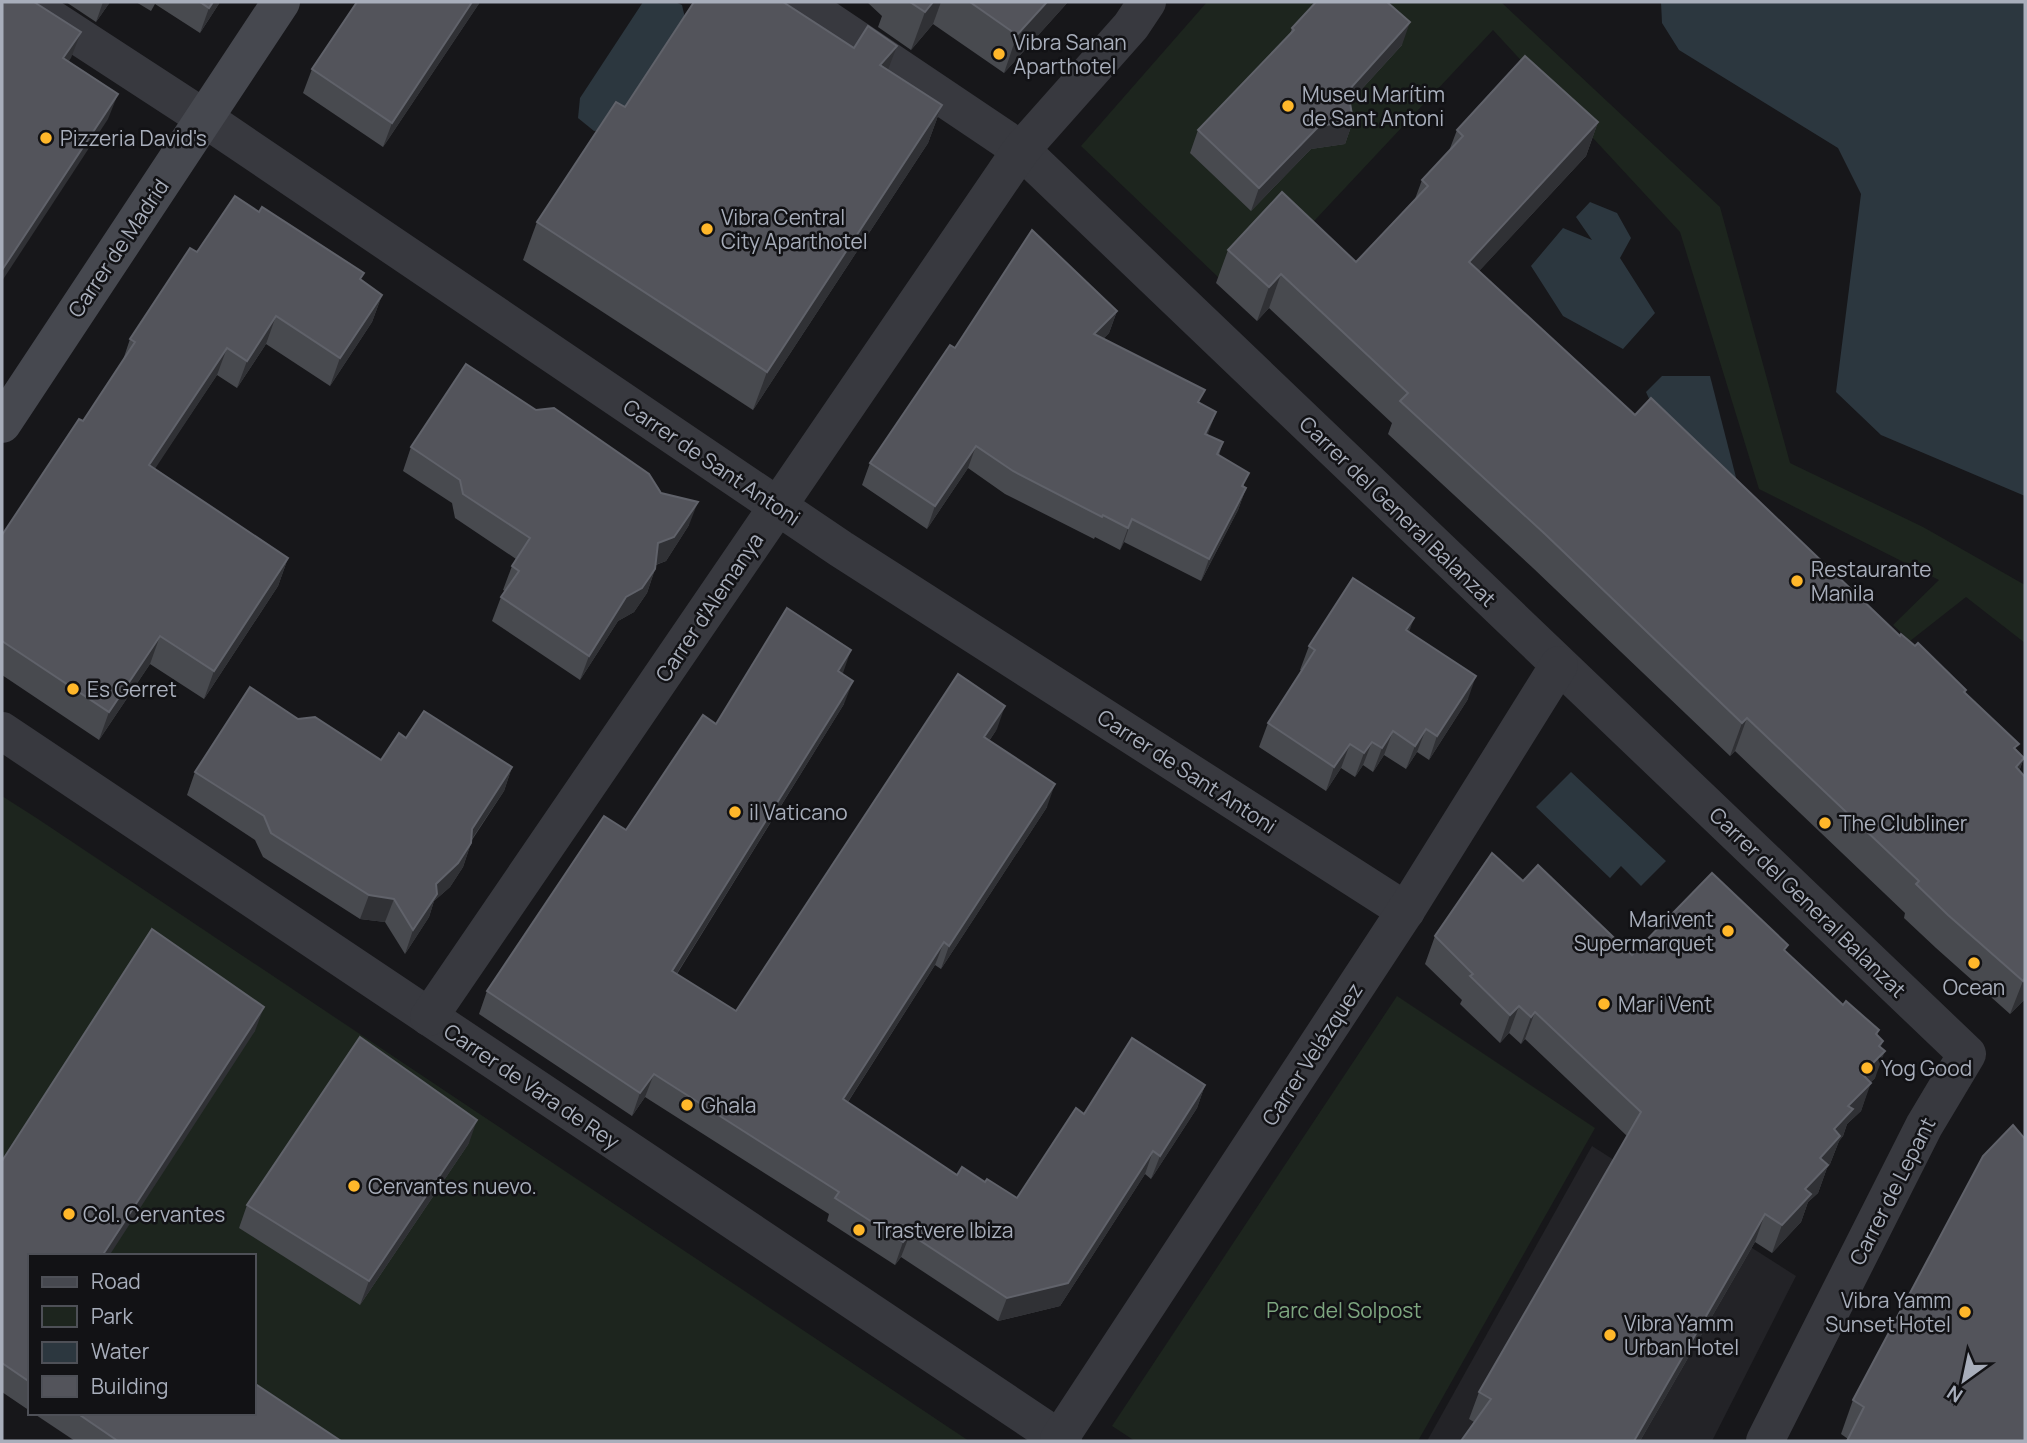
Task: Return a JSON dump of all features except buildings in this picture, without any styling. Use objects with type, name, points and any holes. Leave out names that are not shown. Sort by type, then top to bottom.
[{"type":"street","name":"Carrer de Sant Antoni","points":[[26,2],[204,118],[777,507],[1406,911]]},
{"type":"street","name":"Carrer de Madrid","points":[[2,424],[281,2]]},
{"type":"street","name":"Carrer del General Balanzat","points":[[801,2],[1021,150],[1967,1054]]},
{"type":"street","name":"Carrer d'Alemanya","points":[[429,1017],[1021,150],[1131,26],[1147,2]]},
{"type":"street","name":"Carrer Velázquez","points":[[1061,1440],[1406,911],[1559,665]]},
{"type":"street","name":"Carrer de Vara de Rey","points":[[2,731],[1061,1440]]},
{"type":"street","name":"Carrer de Lepant","points":[[1765,1441],[1924,1126],[1967,1054]]},
{"type":"shaded area","name":"Vibra Yamm Urban Hotel","points":[[1592,1146],[1796,1276],[1712,1441],[1427,1441]]},
{"type":"green space","points":[[1207,2],[1501,2],[1720,207],[1790,463],[1923,527],[2025,585],[2025,643],[1966,597],[1910,641],[1893,625],[1939,580],[1759,489],[1680,232],[1493,30],[1241,299],[1081,146]]},
{"type":"green space","points":[[2,796],[969,1441],[297,1441],[256,1413],[256,1254],[106,1254],[2,1173]]},
{"type":"green space","name":"Parc del Solpost","points":[[1397,996],[1595,1128],[1418,1441],[1135,1441],[1112,1426]]},
{"type":"water","points":[[643,2],[675,2],[682,5],[685,18],[611,130],[594,131],[578,118],[580,98]]},
{"type":"water","points":[[1661,2],[2025,2],[2025,496],[1881,435],[1836,392],[1861,194],[1838,148],[1679,50],[1662,23]]},
{"type":"water","points":[[1590,202],[1617,213],[1631,238],[1620,258],[1655,313],[1623,349],[1563,316],[1531,266],[1563,228],[1592,240],[1576,217]]},
{"type":"water","points":[[1662,376],[1710,376],[1740,493],[1663,429],[1646,392]]},
{"type":"water","points":[[1571,772],[1666,861],[1641,886],[1621,866],[1610,878],[1536,807]]},
{"type":"place","name":"Vibra Sanan Aparthotel","points":[[999,54]]},
{"type":"place","name":"Museu Marítim de Sant Antoni","points":[[1288,106]]},
{"type":"place","name":"Pizzeria David's","points":[[46,138]]},
{"type":"place","name":"Vibra Central City Aparthotel","points":[[707,229]]},
{"type":"place","name":"Restaurante Manila","points":[[1797,581]]},
{"type":"place","name":"Es Gerret","points":[[73,689]]},
{"type":"place","name":"il Vaticano","points":[[735,812]]},
{"type":"place","name":"The Clubliner","points":[[1825,823]]},
{"type":"place","name":"Marivent Supermarquet","points":[[1728,931]]},
{"type":"place","name":"Ocean","points":[[1974,963]]},
{"type":"place","name":"Mar i Vent","points":[[1604,1004]]},
{"type":"place","name":"Yog Good","points":[[1867,1068]]},
{"type":"place","name":"Ghala","points":[[687,1105]]},
{"type":"place","name":"Cervantes nuevo.","points":[[354,1186]]},
{"type":"place","name":"Col. Cervantes","points":[[69,1214]]},
{"type":"place","name":"Trastvere Ibiza","points":[[859,1230]]},
{"type":"place","name":"Vibra Yamm Sunset Hotel","points":[[1965,1312]]},
{"type":"place","name":"Vibra Yamm Urban Hotel","points":[[1610,1335]]}]
